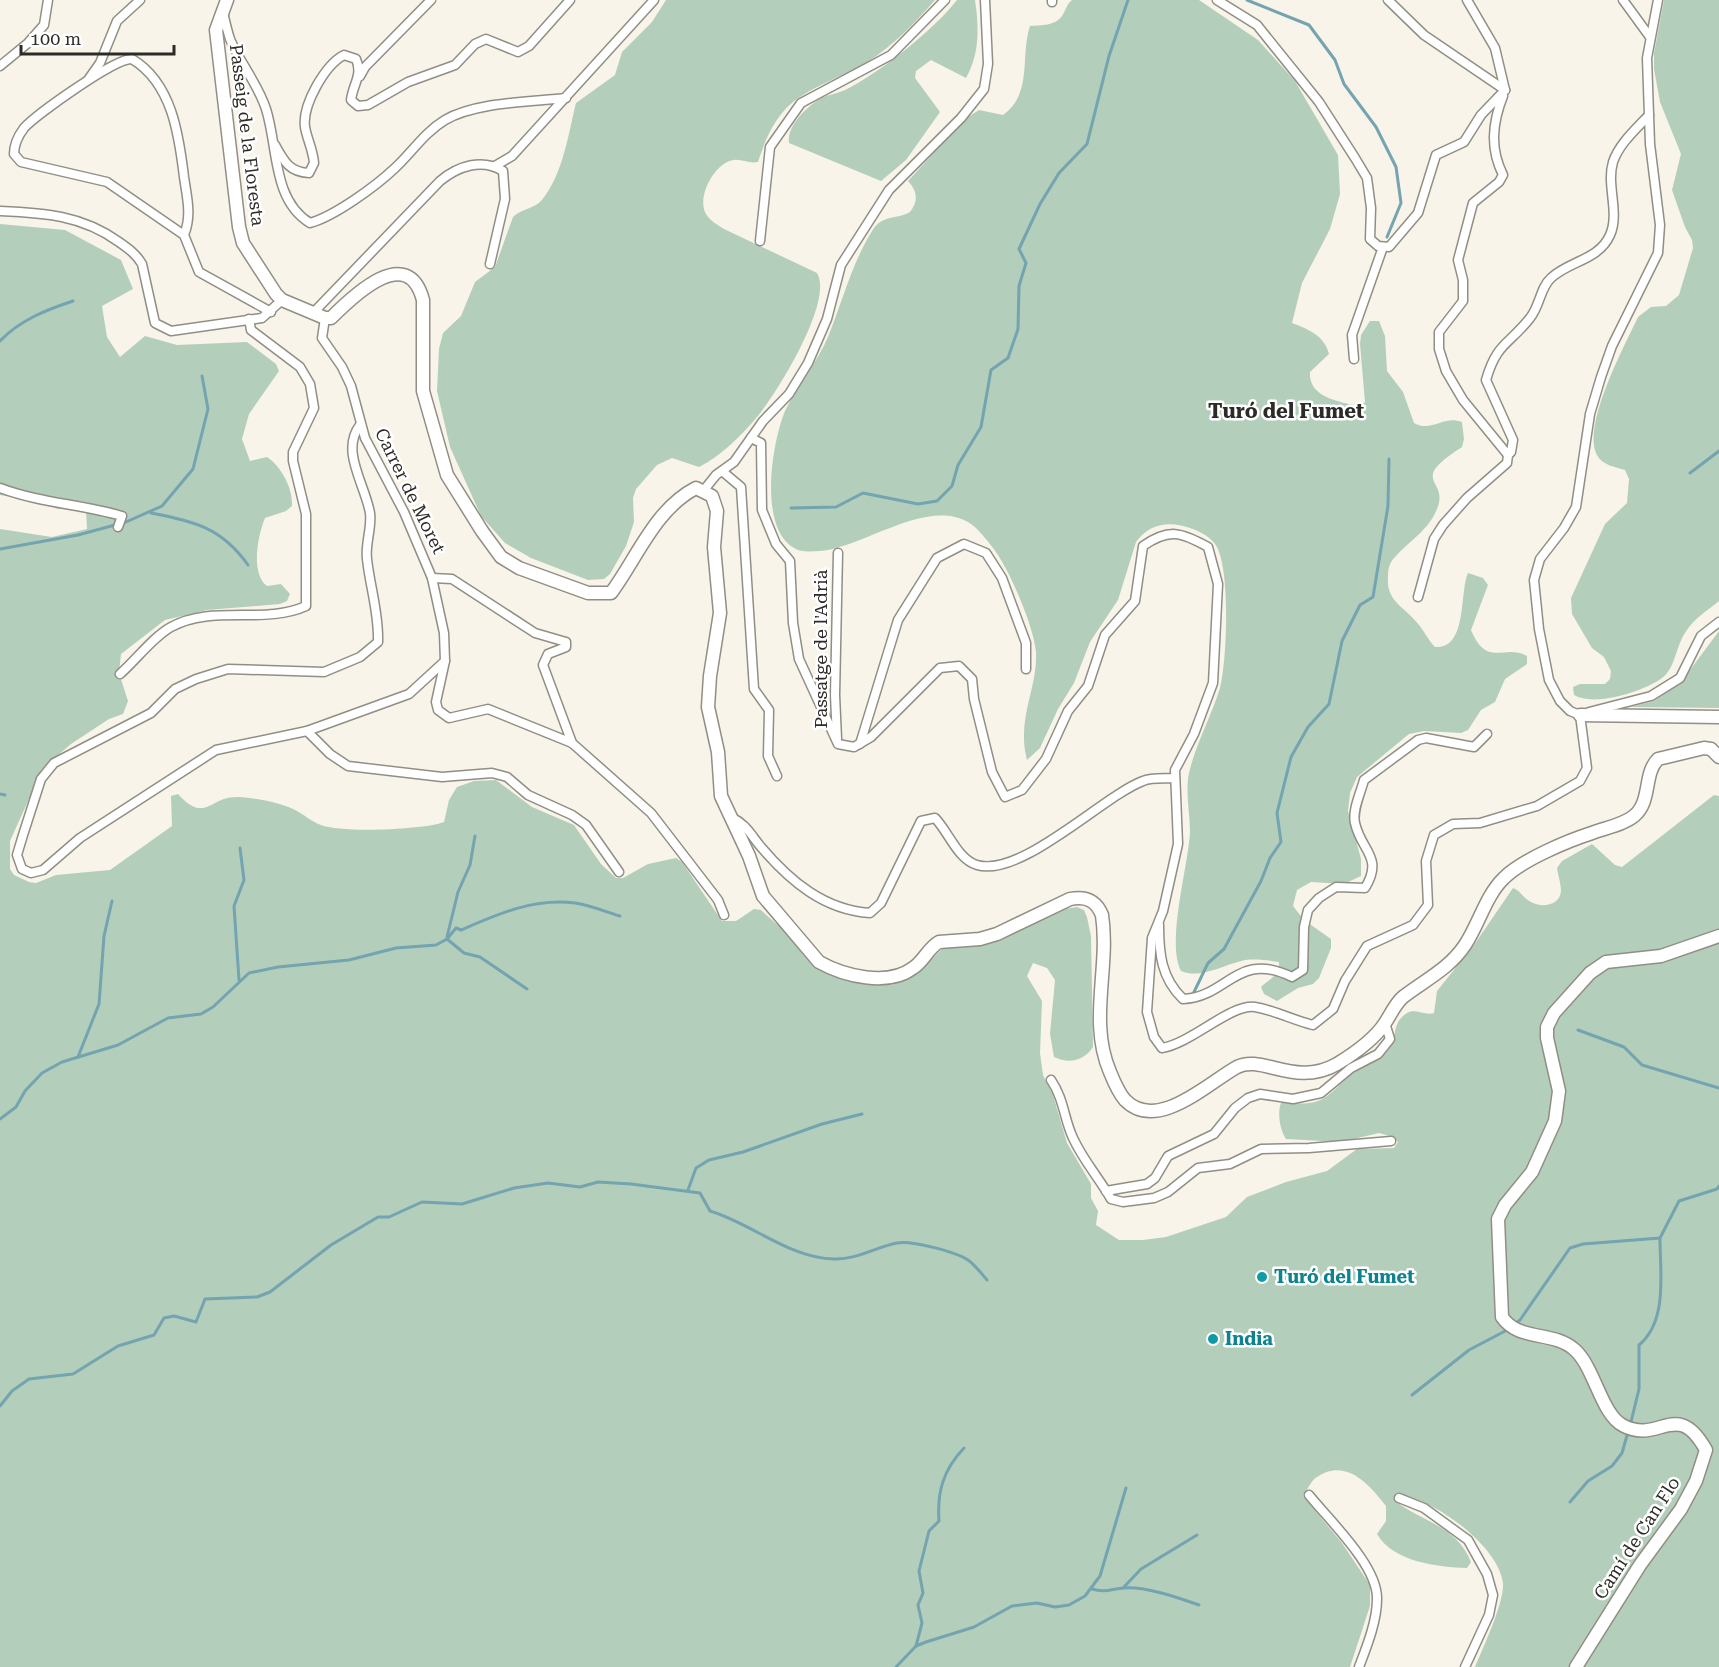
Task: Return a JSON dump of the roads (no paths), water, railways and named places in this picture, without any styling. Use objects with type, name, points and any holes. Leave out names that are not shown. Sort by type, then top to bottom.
[{"type":"street","points":[[0,66],[28,43],[44,25],[48,0]]},
{"type":"street","points":[[86,83],[100,63],[117,21],[140,0]]},
{"type":"street","points":[[431,0],[365,67],[353,87],[351,100],[358,106],[368,105],[408,82],[455,65],[476,44],[486,39],[518,52],[530,46],[570,0]]},
{"type":"street","points":[[495,166],[512,156],[654,0]]},
{"type":"street","points":[[760,241],[770,147],[801,103],[891,55],[945,0]]},
{"type":"street","points":[[704,490],[734,462],[763,421],[789,394],[808,363],[827,319],[841,265],[889,190],[962,118],[984,89],[988,64],[985,0]]},
{"type":"street","points":[[1217,0],[1257,25],[1319,102],[1367,178],[1371,208],[1371,239],[1378,246],[1389,247],[1418,213],[1436,155],[1464,142],[1481,115],[1505,90]]},
{"type":"street","points":[[1388,0],[1424,35],[1505,90]]},
{"type":"street","points":[[1467,0],[1496,48],[1505,90],[1493,136],[1494,156],[1503,175],[1499,182],[1473,203],[1458,261],[1463,280],[1463,300],[1439,332],[1440,349],[1446,371],[1463,400],[1508,455]]},
{"type":"street","points":[[1623,0],[1650,37]]},
{"type":"street","points":[[1658,0],[1647,58],[1649,115],[1660,225],[1658,253],[1612,346],[1601,376],[1590,414],[1576,507],[1564,528],[1539,559],[1534,580],[1539,629],[1549,680],[1560,701],[1580,715],[1719,717]]},
{"type":"street","points":[[225,6],[230,39],[266,110],[277,171],[292,202],[303,219],[310,223],[335,212],[393,170],[427,134],[446,120],[477,108],[566,98]]},
{"type":"street","name":"Passeig de la Floresta","points":[[225,6],[216,30],[239,227],[243,243],[282,300]]},
{"type":"street","points":[[271,140],[285,164],[297,172],[309,173],[314,163],[305,126],[305,114],[319,80],[333,61],[344,55],[356,59],[360,76]]},
{"type":"street","points":[[184,236],[190,217],[178,127],[151,74],[132,59],[124,58],[28,124],[15,143],[16,158],[27,165],[107,182],[184,236],[199,272],[271,312]]},
{"type":"street","points":[[1418,597],[1434,539],[1467,498],[1507,463],[1511,452],[1513,440],[1486,380],[1497,351],[1530,318],[1544,287],[1552,277],[1586,259],[1604,244],[1613,223],[1612,165],[1624,143],[1649,115]]},
{"type":"street","points":[[319,315],[452,171],[475,165],[495,166],[503,171],[505,199],[490,264]]},
{"type":"street","points":[[0,211],[56,214],[78,219],[92,224],[124,245],[137,256],[142,264],[155,323],[171,331],[261,318],[271,312],[282,300],[331,318],[352,297],[380,278],[401,274],[413,278],[420,287],[423,300],[423,391],[447,475],[501,557],[519,568],[588,593],[611,593],[654,527],[678,497],[696,488],[712,496],[717,511],[714,548],[720,613],[710,676],[708,707],[718,752],[721,795],[728,816],[769,905],[819,962],[850,974],[889,978],[914,968],[939,942],[980,939],[998,934],[1070,899],[1080,897],[1091,900],[1098,906],[1104,924],[1098,1021],[1103,1056],[1118,1091],[1140,1111],[1161,1110],[1178,1103],[1206,1089],[1240,1065],[1253,1064],[1305,1075],[1321,1073],[1371,1040],[1404,996],[1429,981],[1459,953],[1496,887],[1506,876],[1565,842],[1634,816],[1643,804],[1652,769],[1659,759],[1704,748],[1711,749],[1719,757]]},
{"type":"street","points":[[1354,359],[1352,335],[1383,247]]},
{"type":"street","name":"Carrer de Moret","points":[[319,315],[322,338],[351,386],[360,424],[404,512],[432,578],[452,579],[535,633],[566,642],[566,647],[548,654],[543,665],[572,743],[651,813],[718,900],[724,915]]},
{"type":"street","points":[[120,674],[170,627],[200,616],[291,613],[306,606],[306,514],[293,461],[293,452],[314,408],[309,384],[300,367],[251,330],[249,319]]},
{"type":"street","points":[[360,424],[354,432],[352,452],[370,514],[366,557],[378,624],[378,642],[360,657],[324,672],[228,669],[196,679],[175,689],[151,713],[54,763],[41,779],[23,835],[17,855],[22,869],[31,873],[43,870],[80,838],[216,750],[307,731],[409,694],[445,662]]},
{"type":"street","points":[[751,438],[761,443],[762,510],[776,544],[790,561],[793,623],[799,659],[838,744],[854,747],[860,744],[870,737],[940,668],[959,666],[972,679],[974,699],[992,772],[1005,796],[1022,790],[1046,759],[1068,711],[1088,686],[1105,636],[1135,601],[1143,546],[1161,534],[1188,536],[1208,547],[1218,584],[1213,683],[1194,734],[1175,770],[1178,844],[1159,922],[1152,938],[1147,1012],[1154,1037],[1162,1048],[1197,1035],[1232,1012],[1253,1007],[1313,1024],[1333,1009],[1345,981],[1367,946],[1413,925],[1428,905],[1426,861],[1434,835],[1453,824],[1480,823],[1537,806],[1580,781],[1587,768],[1580,715]]},
{"type":"street","points":[[722,471],[741,487],[754,689],[770,710],[768,756],[777,776]]},
{"type":"street","points":[[0,488],[39,501],[80,506],[122,516],[118,526]]},
{"type":"street","points":[[860,744],[898,620],[937,558],[964,544],[986,553],[1002,578],[1026,643],[1026,669]]},
{"type":"street","name":"Passatge de l'Adrià","points":[[838,553],[835,695],[838,744]]},
{"type":"street","points":[[432,578],[444,633],[445,662],[436,702],[443,716],[449,718],[488,709],[572,743]]},
{"type":"street","points":[[1580,715],[1651,696],[1680,678],[1701,636],[1719,622]]},
{"type":"street","points":[[307,731],[330,754],[348,766],[442,777],[492,773],[507,777],[528,795],[572,814],[586,825],[619,872]]},
{"type":"street","points":[[1159,922],[1159,952],[1165,974],[1173,989],[1183,999],[1197,998],[1223,981],[1251,969],[1273,968],[1292,977],[1303,970],[1304,927],[1308,910],[1319,898],[1336,887],[1365,888],[1374,873],[1371,856],[1355,822],[1364,780],[1418,740],[1426,738],[1474,747],[1487,734]]},
{"type":"street","points":[[728,816],[747,828],[780,869],[823,902],[850,912],[870,913],[881,903],[921,821],[935,818],[945,827],[963,857],[977,866],[1003,865],[1063,833],[1144,780],[1175,778]]},
{"type":"street","name":"Camí de Can Flo","points":[[1576,1667],[1640,1565],[1681,1509],[1696,1481],[1706,1450],[1698,1435],[1687,1426],[1676,1423],[1642,1431],[1620,1425],[1612,1415],[1585,1363],[1574,1349],[1563,1342],[1520,1332],[1507,1325],[1502,1317],[1498,1219],[1505,1205],[1532,1172],[1555,1121],[1559,1091],[1547,1038],[1547,1027],[1554,1013],[1590,973],[1606,962],[1661,956],[1719,936]]},
{"type":"street","points":[[1106,1191],[1148,1184],[1155,1178],[1168,1156],[1214,1134],[1235,1108],[1248,1098],[1260,1094],[1293,1099],[1321,1093],[1351,1068],[1384,1048],[1390,1039],[1385,1023]]},
{"type":"street","points":[[1052,1080],[1060,1093],[1071,1135],[1111,1199],[1123,1202],[1154,1198],[1168,1192],[1198,1168],[1230,1164],[1261,1149],[1343,1146],[1391,1141]]},
{"type":"street","points":[[1309,1495],[1362,1560],[1375,1587],[1376,1610],[1359,1667]]},
{"type":"street","points":[[1399,1498],[1424,1508],[1468,1540],[1487,1574],[1493,1595],[1489,1616],[1465,1667]]},
{"type":"waterway","points":[[791,508],[836,507],[863,493],[918,504],[937,501],[952,486],[958,465],[981,427],[991,370],[1008,358],[1018,329],[1019,286],[1026,263],[1019,249],[1040,204],[1059,173],[1087,144],[1109,56],[1128,0]]},
{"type":"waterway","points":[[1247,0],[1309,25],[1335,60],[1344,84],[1376,127],[1396,167],[1401,203],[1387,237]]},
{"type":"waterway","points":[[0,341],[25,321],[73,301]]},
{"type":"waterway","points":[[0,549],[78,535],[126,522],[162,506],[193,469],[208,409],[202,376]]},
{"type":"waterway","points":[[1690,473],[1719,451]]},
{"type":"waterway","points":[[1194,992],[1208,963],[1224,949],[1261,881],[1270,858],[1281,842],[1277,813],[1291,757],[1308,727],[1329,704],[1342,641],[1360,605],[1373,597],[1388,506],[1389,459]]},
{"type":"waterway","points":[[151,513],[181,519],[206,528],[228,542],[248,565]]},
{"type":"waterway","points":[[0,794],[5,795]]},
{"type":"waterway","points":[[447,937],[458,892],[470,865],[475,836]]},
{"type":"waterway","points":[[239,980],[234,906],[244,880],[240,848]]},
{"type":"waterway","points":[[78,1057],[99,1004],[104,936],[112,901]]},
{"type":"waterway","points":[[0,1119],[16,1107],[25,1091],[42,1073],[62,1062],[118,1045],[168,1018],[201,1014],[213,1007],[249,973],[278,967],[349,960],[396,948],[436,945],[447,939],[456,928],[461,930],[502,913],[530,905],[575,903],[620,916]]},
{"type":"waterway","points":[[447,939],[464,953],[480,957],[527,989]]},
{"type":"waterway","points":[[1578,1030],[1624,1047],[1642,1065],[1719,1088]]},
{"type":"waterway","points":[[688,1190],[696,1168],[709,1160],[743,1152],[822,1124],[862,1114]]},
{"type":"waterway","points":[[0,1406],[12,1391],[29,1379],[73,1374],[118,1346],[154,1335],[164,1318],[174,1316],[196,1322],[205,1299],[257,1297],[270,1292],[331,1245],[378,1217],[389,1217],[422,1202],[462,1204],[514,1188],[548,1183],[580,1187],[598,1182],[631,1184],[700,1193],[710,1211],[801,1253],[842,1259],[897,1243],[912,1243],[933,1247],[962,1257],[973,1264],[987,1280]]},
{"type":"waterway","points":[[1514,1325],[1520,1320],[1570,1248],[1583,1244],[1660,1238],[1679,1201],[1717,1189],[1719,1186]]},
{"type":"waterway","points":[[1630,1426],[1639,1389],[1639,1345],[1655,1323],[1658,1310],[1661,1281],[1660,1239]]},
{"type":"waterway","points":[[1412,1395],[1469,1350],[1509,1329]]},
{"type":"waterway","points":[[1570,1502],[1588,1481],[1612,1466],[1622,1453],[1628,1432]]},
{"type":"waterway","points":[[916,1646],[922,1623],[918,1605],[923,1593],[919,1571],[929,1531],[939,1521],[940,1491],[946,1473],[964,1448]]},
{"type":"waterway","points":[[896,1667],[916,1646],[974,1627],[1012,1606],[1037,1603],[1055,1607],[1069,1605],[1085,1596],[1100,1576],[1126,1488]]},
{"type":"waterway","points":[[1124,1587],[1141,1569],[1197,1535]]},
{"type":"waterway","points":[[1092,1589],[1104,1591],[1124,1588],[1142,1589],[1199,1605]]},
{"type":"place","name":"Turó del Fumet","points":[[1262,1277]]},
{"type":"place","name":"India","points":[[1213,1339]]},
{"type":"district","name":"Turó del Fumet","points":[[1286,411]]}]
